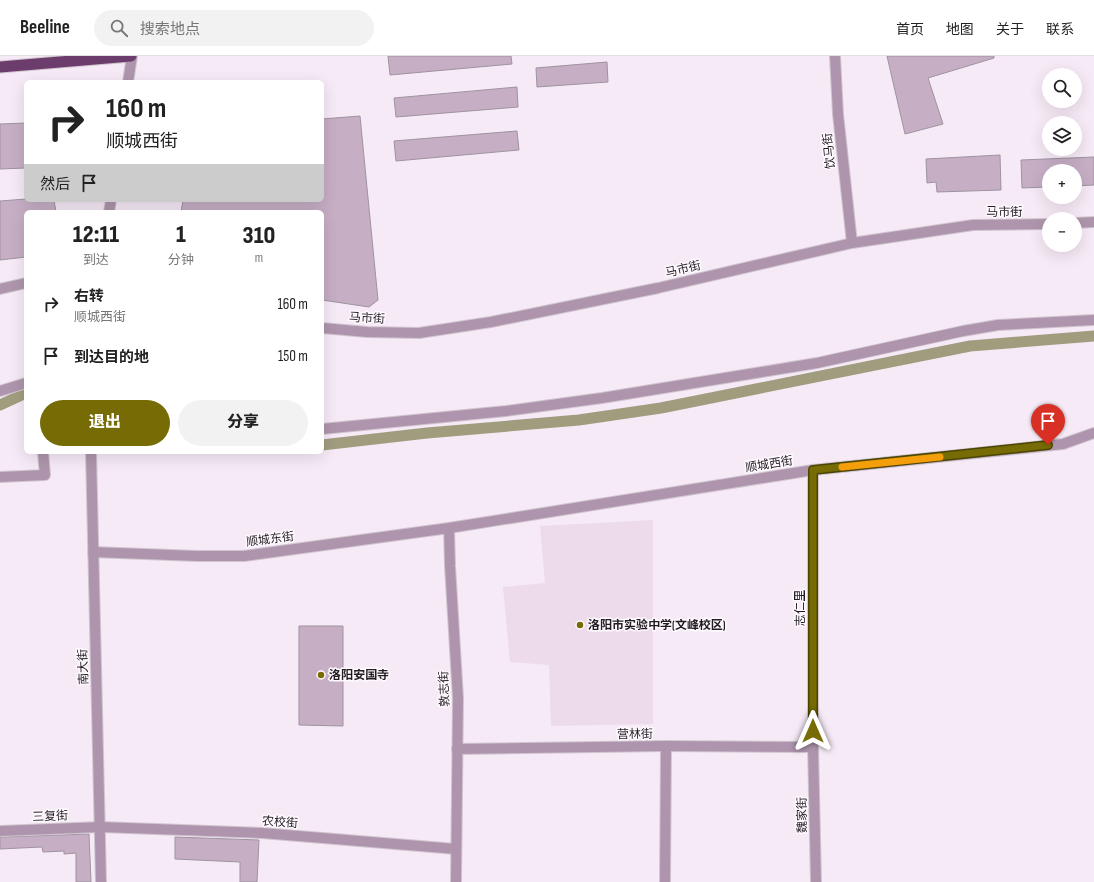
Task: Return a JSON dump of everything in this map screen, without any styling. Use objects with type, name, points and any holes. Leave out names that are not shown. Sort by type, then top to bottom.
[{"type":"highway","points":[[0,68],[131,56]]},
{"type":"street","points":[[128,80],[131,56]]},
{"type":"street","name":"饮马街","points":[[835,56],[838,114],[852,243]]},
{"type":"street","points":[[1082,223],[1094,222]]},
{"type":"street","name":"马市街","points":[[324,328],[367,332],[419,333],[491,322],[658,288],[852,243],[973,225],[1042,224]]},
{"type":"street","points":[[0,289],[24,284]]},
{"type":"street","points":[[324,429],[506,411],[602,398],[817,363],[963,331],[998,325],[1094,320]]},
{"type":"street","points":[[0,391],[24,384]]},
{"type":"street","name":"顺城西街","points":[[449,528],[813,470],[1063,444],[1094,433]]},
{"type":"street","points":[[0,477],[45,475],[43,454]]},
{"type":"street","name":"南大街","points":[[91,454],[101,826],[101,882]]},
{"type":"street","name":"志仁里","points":[[813,470],[813,747]]},
{"type":"street","name":"顺城东街","points":[[94,552],[197,556],[244,556],[449,528]]},
{"type":"street","name":"敦志街","points":[[449,528],[458,698],[456,882]]},
{"type":"street","points":[[665,882],[666,746]]},
{"type":"street","name":"营林街","points":[[457,749],[666,746],[813,747]]},
{"type":"street","name":"魏家街","points":[[813,747],[816,882]]},
{"type":"street","name":"三复街","points":[[0,831],[101,826]]},
{"type":"street","name":"农校街","points":[[101,826],[262,833],[456,849]]},
{"type":"shaded area","name":"洛阳市实验中学(文峰校区)","points":[[653,520],[653,724],[551,726],[549,665],[510,662],[503,587],[545,583],[540,526]]},
{"type":"building","points":[[388,56],[511,56],[512,64],[390,75]]},
{"type":"building","points":[[887,56],[994,56],[994,58],[928,78],[943,124],[905,134]]},
{"type":"building","points":[[607,62],[608,82],[537,87],[536,68]]},
{"type":"building","points":[[517,87],[518,107],[396,117],[394,98]]},
{"type":"building","points":[[360,116],[378,300],[369,307],[324,300],[324,210],[181,210],[183,202],[324,202],[324,119]]},
{"type":"building","points":[[24,123],[24,168],[0,169],[0,124]]},
{"type":"building","points":[[517,131],[519,150],[396,161],[394,141]]},
{"type":"building","points":[[1000,155],[1001,190],[937,192],[936,182],[927,183],[926,159]]},
{"type":"building","points":[[1094,157],[1094,185],[1082,186],[1082,164],[1042,164],[1042,187],[1022,188],[1021,160]]},
{"type":"building","points":[[24,199],[24,202],[54,202],[56,210],[24,210],[24,257],[0,260],[0,201]]},
{"type":"building","name":"洛阳安国寺","points":[[299,626],[343,626],[343,726],[299,725]]},
{"type":"building","points":[[89,834],[91,882],[76,882],[76,853],[64,854],[64,851],[43,852],[42,847],[0,849],[0,837]]},
{"type":"building","points":[[175,837],[259,840],[257,882],[240,882],[240,862],[175,859]]},
{"type":"waterway","points":[[324,445],[427,433],[579,420],[661,408],[970,346],[1094,336]]},
{"type":"waterway","points":[[0,405],[24,394]]},
{"type":"slow traffic","points":[[842,467],[940,457]]},
{"type":"place","name":"洛阳市实验中学(文峰校区)","points":[[580,625]]},
{"type":"place","name":"洛阳安国寺","points":[[321,675]]},
{"type":"route","points":[[813,731],[813,470],[1048,445]]}]
